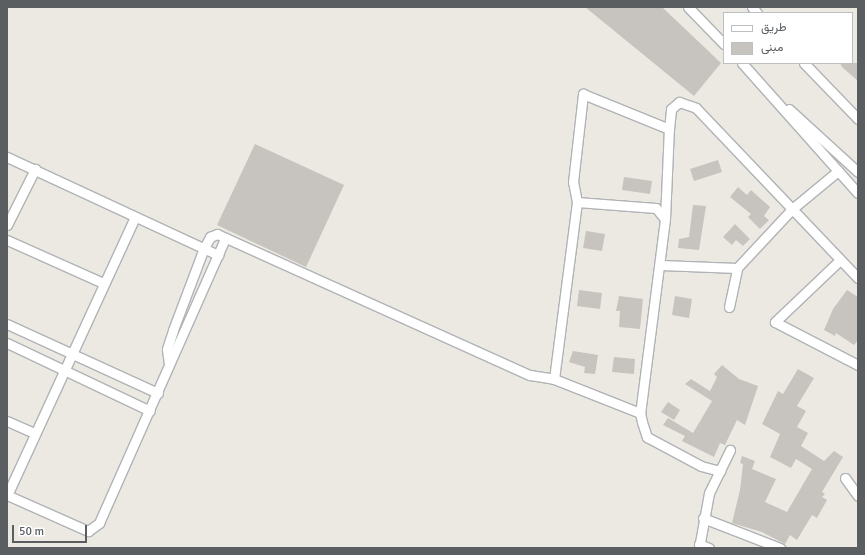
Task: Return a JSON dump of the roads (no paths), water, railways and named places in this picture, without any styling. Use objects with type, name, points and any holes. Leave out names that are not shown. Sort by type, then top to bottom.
[{"type":"street","points":[[688,7],[723,43]]},
{"type":"street","points":[[743,64],[774,97],[858,193]]},
{"type":"street","points":[[805,64],[858,119]]},
{"type":"street","points":[[554,379],[577,202],[573,182],[583,94],[669,130]]},
{"type":"street","points":[[774,97],[812,127],[858,172]]},
{"type":"street","points":[[720,471],[701,466],[647,437],[640,413],[661,265],[671,109],[679,102],[696,108],[858,278]]},
{"type":"street","points":[[7,157],[218,255]]},
{"type":"street","points":[[7,226],[35,169]]},
{"type":"street","points":[[729,307],[737,268],[792,209],[838,171]]},
{"type":"street","points":[[577,202],[656,208],[665,219]]},
{"type":"street","points":[[135,216],[70,352],[7,495],[88,531],[99,523],[150,412],[225,238]]},
{"type":"street","points":[[170,366],[167,349],[173,330],[204,248],[212,235],[225,238],[530,375],[554,379],[640,413]]},
{"type":"street","points":[[7,240],[103,283]]},
{"type":"street","points":[[840,260],[775,322],[858,365]]},
{"type":"street","points":[[661,265],[737,268]]},
{"type":"street","points":[[7,324],[158,393]]},
{"type":"street","points":[[7,343],[63,368],[150,412]]},
{"type":"street","points":[[7,421],[34,433]]},
{"type":"street","points":[[709,548],[699,546],[703,518],[709,494],[730,450]]},
{"type":"street","points":[[846,478],[858,496]]},
{"type":"street","points":[[703,518],[780,548]]}]
